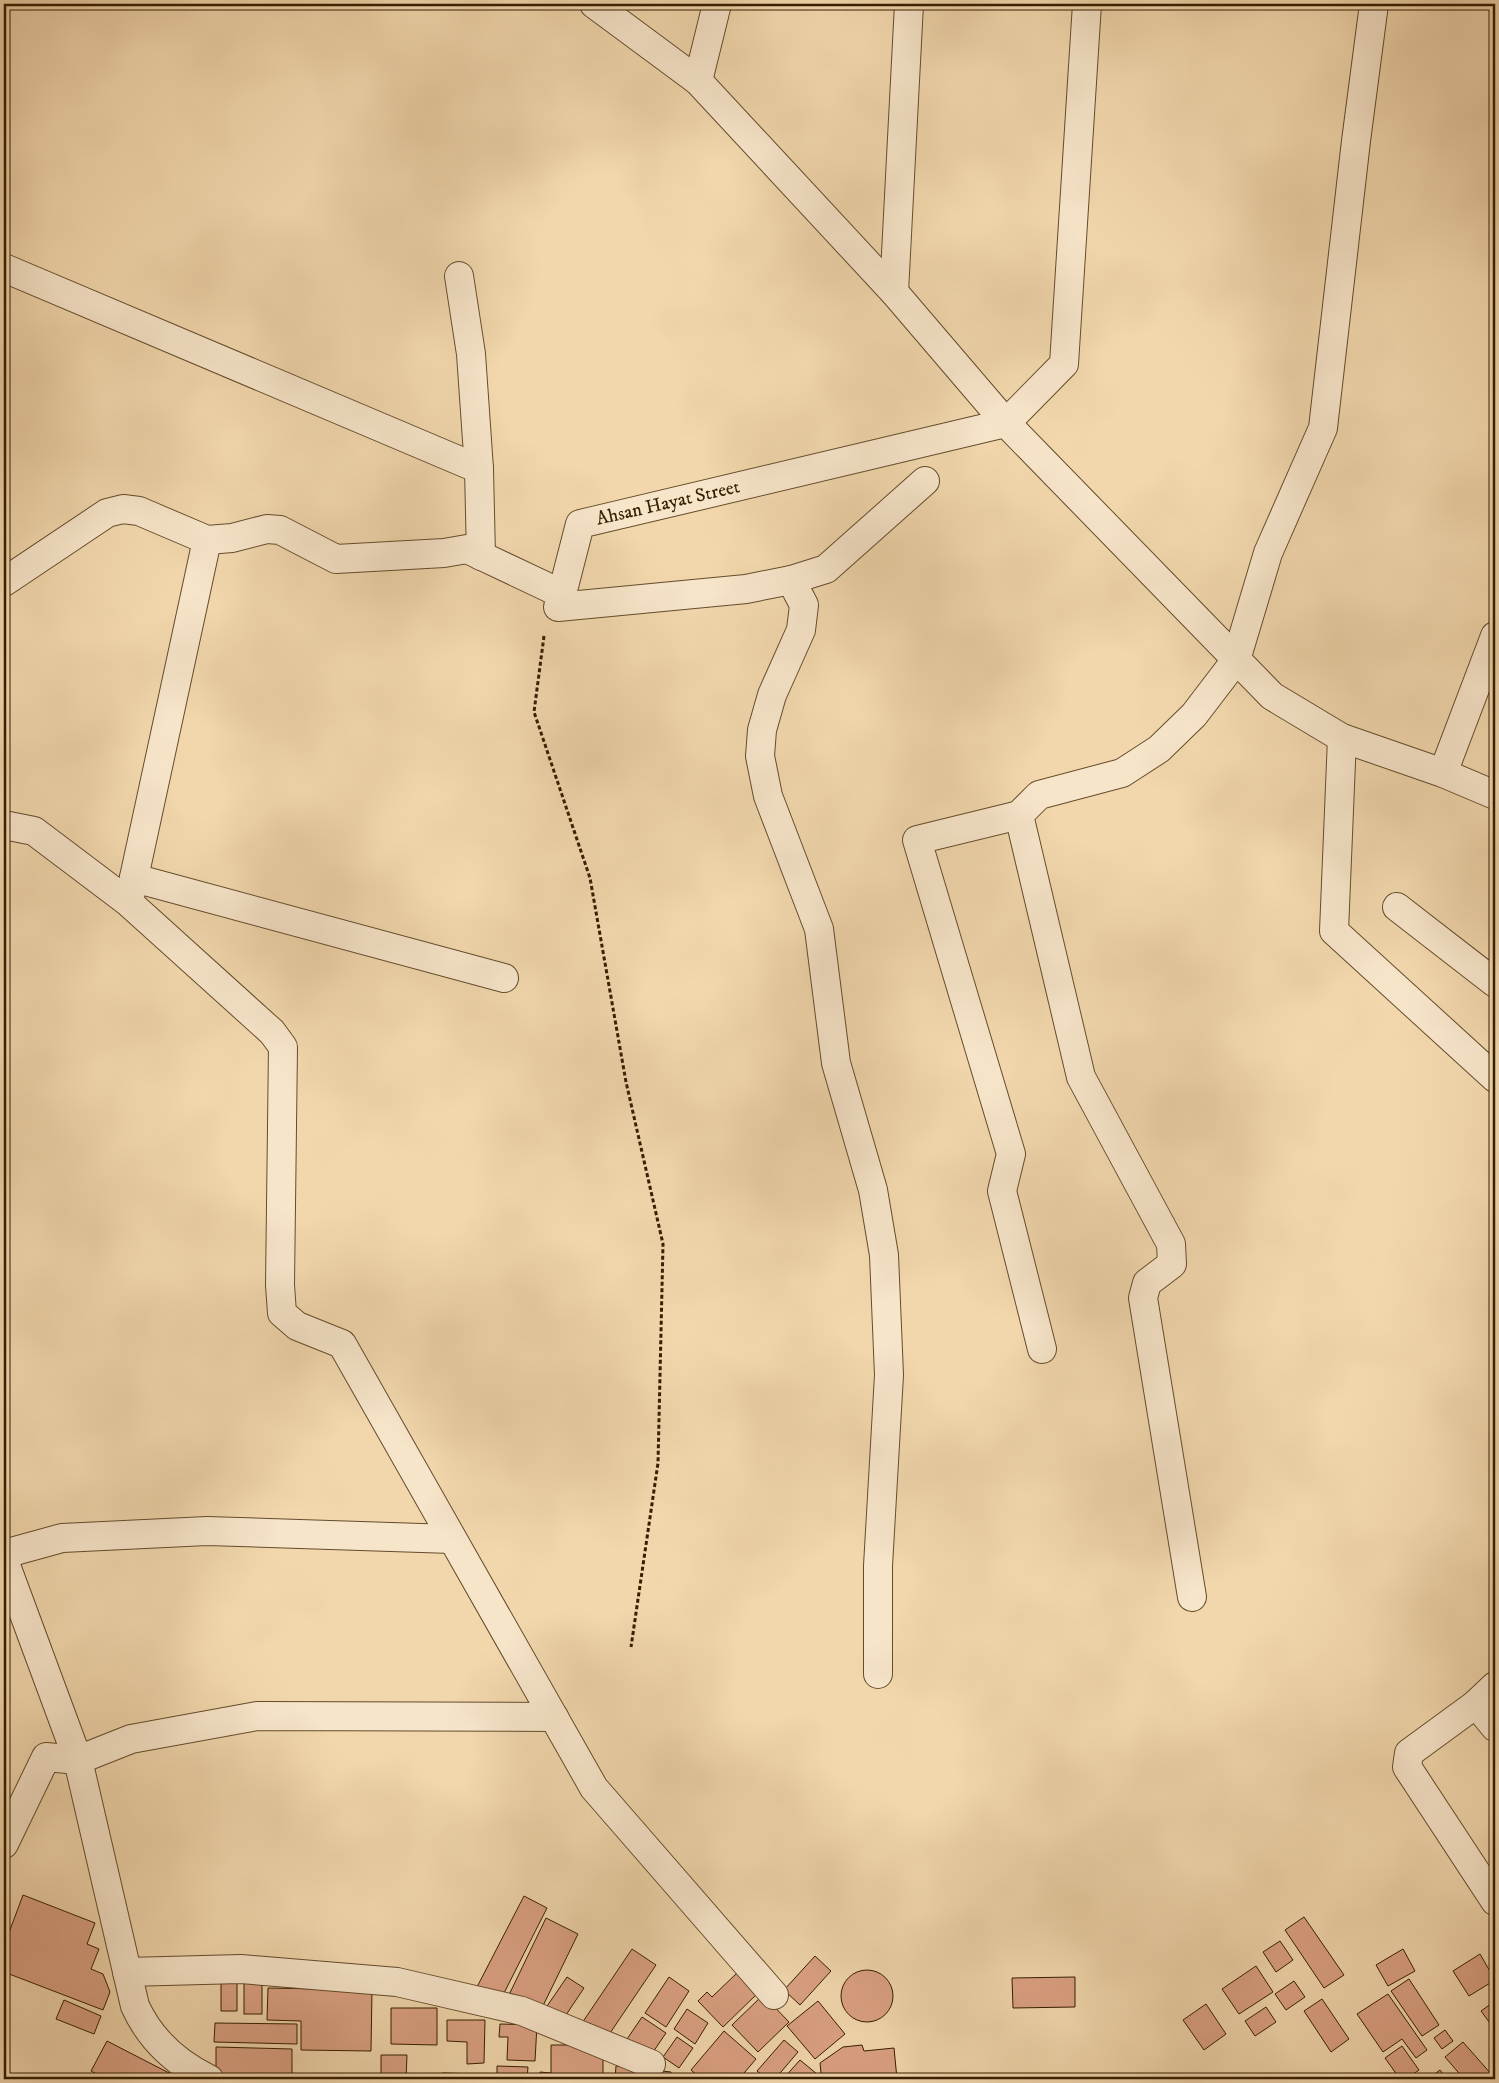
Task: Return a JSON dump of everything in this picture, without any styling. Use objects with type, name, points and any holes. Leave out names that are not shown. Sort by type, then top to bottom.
[{"type":"street","points":[[594,4],[698,80],[894,292],[1006,423],[1272,696],[1342,738],[1443,773],[1495,795]]},
{"type":"street","points":[[698,80],[717,4]]},
{"type":"street","points":[[894,292],[908,4]]},
{"type":"street","points":[[1006,423],[1064,364],[1086,4]]},
{"type":"street","points":[[1042,1349],[1002,1192],[1011,1154],[917,840],[1019,815],[1039,795],[1122,773],[1159,749],[1194,714],[1236,660],[1268,554],[1323,428],[1356,141],[1374,4]]},
{"type":"street","points":[[4,268],[479,469]]},
{"type":"street","points":[[460,276],[471,354],[479,469],[481,556]]},
{"type":"street","name":"Ahsan Hayat Street","points":[[4,582],[107,513],[123,509],[139,511],[206,540],[232,538],[267,529],[280,530],[336,559],[444,553],[467,549],[562,594],[580,524],[1006,423]]},
{"type":"street","points":[[558,606],[746,589],[791,580],[826,569],[925,481]]},
{"type":"street","points":[[131,890],[206,540]]},
{"type":"street","points":[[791,580],[804,605],[801,630],[772,695],[762,730],[760,756],[768,796],[818,929],[836,1063],[872,1190],[884,1254],[889,1375],[878,1566],[878,1674]]},
{"type":"street","points":[[1443,773],[1495,636]]},
{"type":"street","points":[[1342,738],[1334,931],[1495,1078]]},
{"type":"street","points":[[1019,815],[1081,1077],[1171,1244],[1172,1264],[1147,1282],[1143,1298],[1192,1597]]},
{"type":"street","points":[[4,825],[34,831],[131,890],[272,1032],[282,1047],[280,1275],[282,1313],[297,1326],[342,1344],[594,1788],[774,1995]]},
{"type":"street","points":[[131,890],[504,978]]},
{"type":"street","points":[[1397,907],[1495,983]]},
{"type":"street","points":[[4,1554],[62,1538],[207,1531],[452,1539]]},
{"type":"street","points":[[4,1560],[78,1760],[135,2006],[153,2038],[192,2071],[209,2079]]},
{"type":"street","points":[[1495,1728],[1486,1695],[1409,1753],[1407,1767],[1495,1901]]},
{"type":"street","points":[[4,1844],[46,1757],[78,1760],[131,1739],[257,1716],[554,1717]]},
{"type":"street","points":[[128,1972],[241,1970],[397,1982],[522,2011],[651,2064]]},
{"type":"path","points":[[558,606],[542,640],[534,712],[590,878],[626,1082],[663,1244],[658,1463],[631,1647]]},
{"type":"building","points":[[23,1895],[95,1923],[87,1944],[99,1949],[91,1969],[103,1974],[110,1992],[103,2010],[4,1972],[4,1946]]},
{"type":"building","points":[[524,1896],[547,1908],[501,1999],[477,1987]]},
{"type":"building","points":[[1304,1917],[1344,1975],[1324,1988],[1285,1930]]},
{"type":"building","points":[[546,1918],[578,1934],[539,2014],[507,1999]]},
{"type":"building","points":[[1280,1941],[1293,1960],[1276,1972],[1263,1952]]},
{"type":"building","points":[[632,1949],[656,1965],[604,2042],[580,2026]]},
{"type":"building","points":[[1403,1949],[1415,1971],[1388,1986],[1376,1965]]},
{"type":"building","points":[[1480,1954],[1495,1980],[1469,1996],[1453,1971]]},
{"type":"building","points":[[815,1956],[831,1971],[800,2005],[784,1990]]},
{"type":"building","points":[[1256,1966],[1273,1992],[1239,2014],[1222,1989]]},
{"type":"building","points":[[867,1970],[881,1974],[889,1982],[893,1996],[889,2010],[881,2018],[867,2022],[853,2018],[845,2010],[841,1996],[845,1982],[853,1974]]},
{"type":"building","points":[[738,1972],[758,1993],[723,2027],[698,2001],[707,1992],[712,1997]]},
{"type":"building","points":[[567,1977],[584,1988],[560,2024],[543,2012]]},
{"type":"building","points":[[669,1977],[689,1991],[666,2027],[645,2013]]},
{"type":"building","points":[[1075,1977],[1075,2007],[1013,2008],[1012,1978]]},
{"type":"building","points":[[1409,1979],[1439,2025],[1422,2036],[1391,1991]]},
{"type":"building","points":[[221,1981],[237,1982],[237,2011],[221,2011]]},
{"type":"building","points":[[1294,1981],[1305,1997],[1286,2010],[1275,1994]]},
{"type":"building","points":[[244,1982],[262,1982],[262,2014],[244,2014]]},
{"type":"building","points":[[268,1988],[372,1990],[371,2051],[301,2050],[301,2021],[267,2020]]},
{"type":"building","points":[[1388,1994],[1427,2050],[1416,2058],[1402,2039],[1383,2052],[1357,2014]]},
{"type":"building","points":[[763,1995],[789,2022],[758,2052],[732,2025]]},
{"type":"building","points":[[1322,1999],[1349,2039],[1331,2052],[1304,2011]]},
{"type":"building","points":[[64,2000],[101,2016],[94,2034],[56,2019]]},
{"type":"building","points":[[818,2001],[845,2034],[815,2059],[787,2026]]},
{"type":"building","points":[[1495,2001],[1495,2030],[1481,2011]]},
{"type":"building","points":[[1206,2004],[1226,2034],[1204,2050],[1183,2020]]},
{"type":"building","points":[[1266,2007],[1276,2022],[1255,2036],[1245,2021]]},
{"type":"building","points":[[391,2008],[437,2008],[437,2045],[391,2044]]},
{"type":"building","points":[[687,2009],[708,2023],[695,2044],[674,2029]]},
{"type":"building","points":[[642,2017],[666,2033],[647,2061],[623,2045]]},
{"type":"building","points":[[447,2020],[485,2020],[484,2063],[467,2064],[467,2042],[447,2041]]},
{"type":"building","points":[[215,2023],[297,2024],[297,2044],[214,2042]]},
{"type":"building","points":[[500,2024],[537,2025],[535,2061],[507,2060],[508,2037],[499,2037]]},
{"type":"building","points":[[1445,2030],[1453,2041],[1442,2049],[1434,2038]]},
{"type":"building","points":[[724,2031],[756,2059],[739,2079],[701,2079],[691,2070]]},
{"type":"building","points":[[677,2037],[693,2048],[679,2068],[663,2057]]},
{"type":"building","points":[[784,2040],[798,2052],[775,2079],[767,2079],[757,2071]]},
{"type":"building","points":[[107,2041],[173,2075],[171,2079],[105,2079],[91,2071]]},
{"type":"building","points":[[1463,2042],[1492,2075],[1487,2079],[1464,2079],[1445,2057]]},
{"type":"building","points":[[551,2045],[577,2045],[603,2055],[603,2079],[540,2079],[540,2072],[551,2073]]},
{"type":"building","points":[[862,2045],[864,2051],[894,2048],[897,2079],[829,2079],[821,2073],[820,2063],[843,2047]]},
{"type":"building","points":[[1402,2046],[1419,2070],[1406,2079],[1400,2079],[1385,2058]]},
{"type":"building","points":[[216,2047],[292,2049],[292,2079],[216,2077]]},
{"type":"building","points":[[381,2055],[407,2055],[406,2079],[381,2079]]},
{"type":"building","points":[[800,2060],[823,2079],[783,2079]]},
{"type":"building","points":[[497,2066],[528,2067],[527,2079],[497,2079]]},
{"type":"building","points":[[616,2066],[671,2072],[670,2079],[615,2079]]},
{"type":"building","points":[[1440,2070],[1447,2079],[1428,2079]]},
{"type":"building","points":[[442,2073],[481,2074],[481,2079],[442,2079]]},
{"type":"building","points":[[1422,2074],[1426,2079],[1415,2079]]}]
